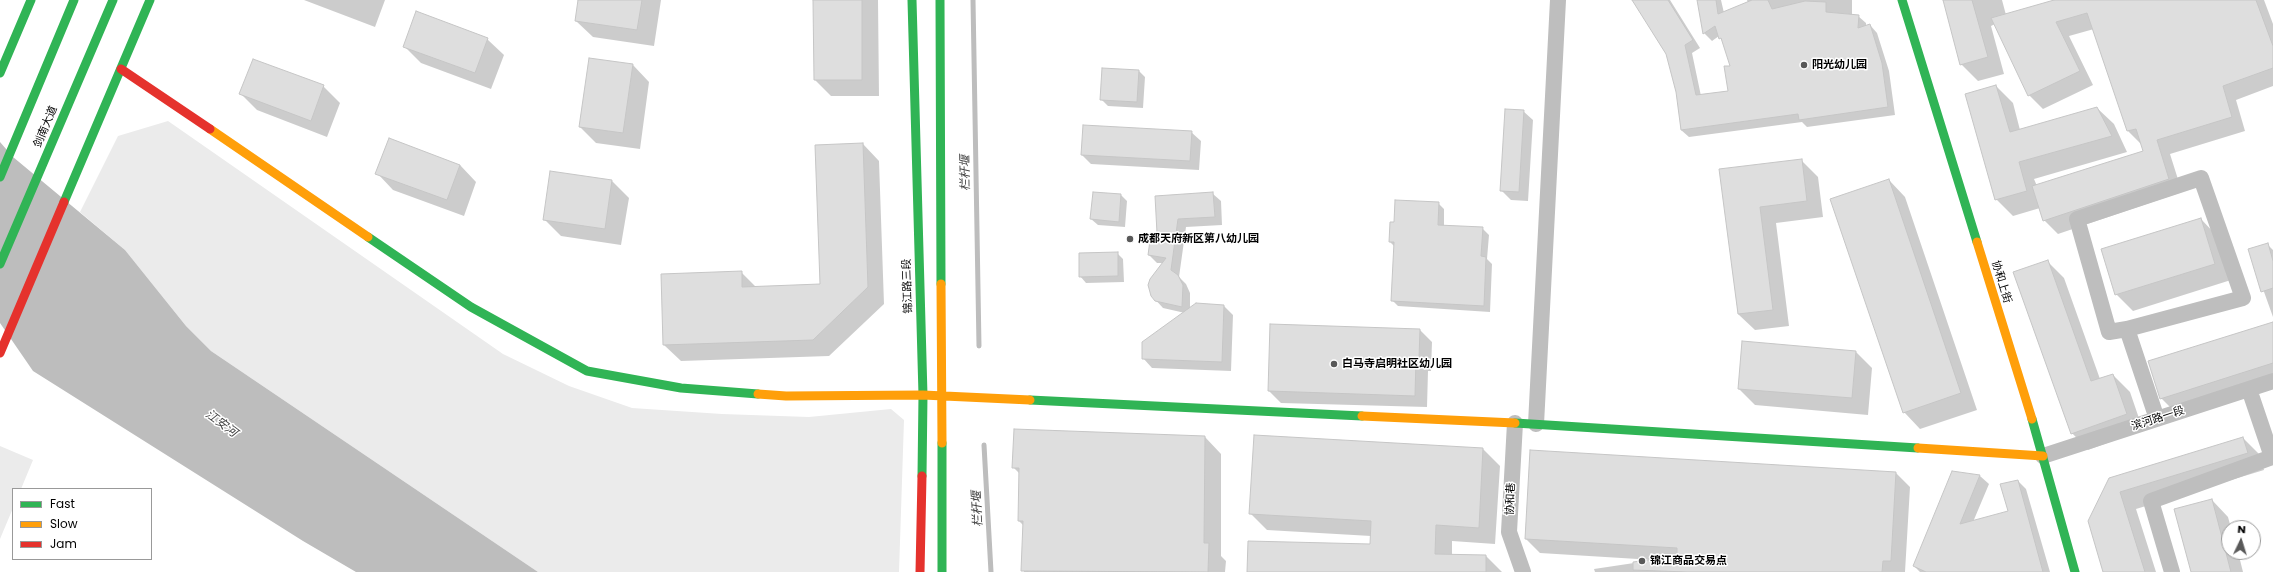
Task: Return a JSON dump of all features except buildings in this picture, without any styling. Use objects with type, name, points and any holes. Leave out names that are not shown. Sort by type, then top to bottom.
[{"type":"main road","points":[[0,73],[31,0]]},
{"type":"main road","points":[[0,177],[74,0]]},
{"type":"main road","name":"剑南大道","points":[[0,264],[113,0]]},
{"type":"main road","points":[[0,353],[150,0]]},
{"type":"main road","name":"锦江路三段","points":[[912,0],[923,395],[920,572]]},
{"type":"main road","points":[[940,0],[943,397],[942,572]]},
{"type":"main road","name":"协和上街","points":[[1902,0],[2043,456],[2075,572]]},
{"type":"main road","points":[[121,69],[471,307],[587,371],[681,388],[786,396],[923,395],[1536,424],[2043,456]]},
{"type":"street","points":[[1536,424],[1558,0]]},
{"type":"street","points":[[2201,178],[2243,298],[2127,329],[2109,332],[2077,219],[2201,178]]},
{"type":"street","points":[[2127,329],[2157,419]]},
{"type":"street","name":"滨河路一段","points":[[2043,456],[2273,381]]},
{"type":"street","points":[[2172,572],[2151,501],[2272,457],[2249,388]]},
{"type":"street","name":"协和巷","points":[[1515,423],[1509,532],[1523,572]]},
{"type":"shaded area","points":[[168,121],[503,354],[569,386],[632,408],[722,414],[809,417],[891,409],[904,420],[899,572],[538,572],[211,351],[186,326],[125,250],[80,212],[118,136]]},
{"type":"shaded area","points":[[0,446],[33,460],[21,488],[12,488],[12,510],[0,539]]},
{"type":"water","name":"江安河","points":[[0,142],[13,157],[125,250],[186,326],[211,351],[538,572],[356,572],[303,541],[33,371],[0,323]]},
{"type":"waterway","name":"栏杆堰","points":[[973,0],[979,346]]},
{"type":"waterway","name":"栏杆堰","points":[[984,445],[991,572]]},
{"type":"traffic: fast","points":[[0,73],[31,0]]},
{"type":"traffic: fast","points":[[0,177],[74,0]]},
{"type":"traffic: fast","points":[[0,264],[113,0]]},
{"type":"traffic: fast","points":[[64,202],[150,0]]},
{"type":"traffic: fast","points":[[912,0],[923,395],[922,476]]},
{"type":"traffic: fast","points":[[940,0],[941,284]]},
{"type":"traffic: fast","points":[[1902,0],[1977,242]]},
{"type":"traffic: fast","points":[[368,237],[471,307],[587,371],[681,388],[758,394]]},
{"type":"traffic: fast","points":[[1030,400],[1362,416]]},
{"type":"traffic: fast","points":[[2032,419],[2075,572]]},
{"type":"traffic: fast","points":[[1515,423],[1918,448]]},
{"type":"traffic: fast","points":[[942,443],[942,572]]},
{"type":"traffic: slow","points":[[210,129],[368,237]]},
{"type":"traffic: slow","points":[[1977,242],[2032,419]]},
{"type":"traffic: slow","points":[[941,284],[942,443]]},
{"type":"traffic: slow","points":[[758,394],[786,396],[923,395],[1030,400]]},
{"type":"traffic: slow","points":[[1362,416],[1515,423]]},
{"type":"traffic: slow","points":[[1918,448],[2043,456]]},
{"type":"traffic: jam","points":[[121,69],[210,129]]},
{"type":"traffic: jam","points":[[0,353],[64,202]]},
{"type":"traffic: jam","points":[[920,572],[922,476]]},
{"type":"place","name":"阳光幼儿园","points":[[1804,65]]},
{"type":"place","name":"成都天府新区第八幼儿园","points":[[1130,239]]},
{"type":"place","name":"白马寺启明社区幼儿园","points":[[1334,364]]},
{"type":"place","name":"锦江商品交易点","points":[[1642,561]]}]
